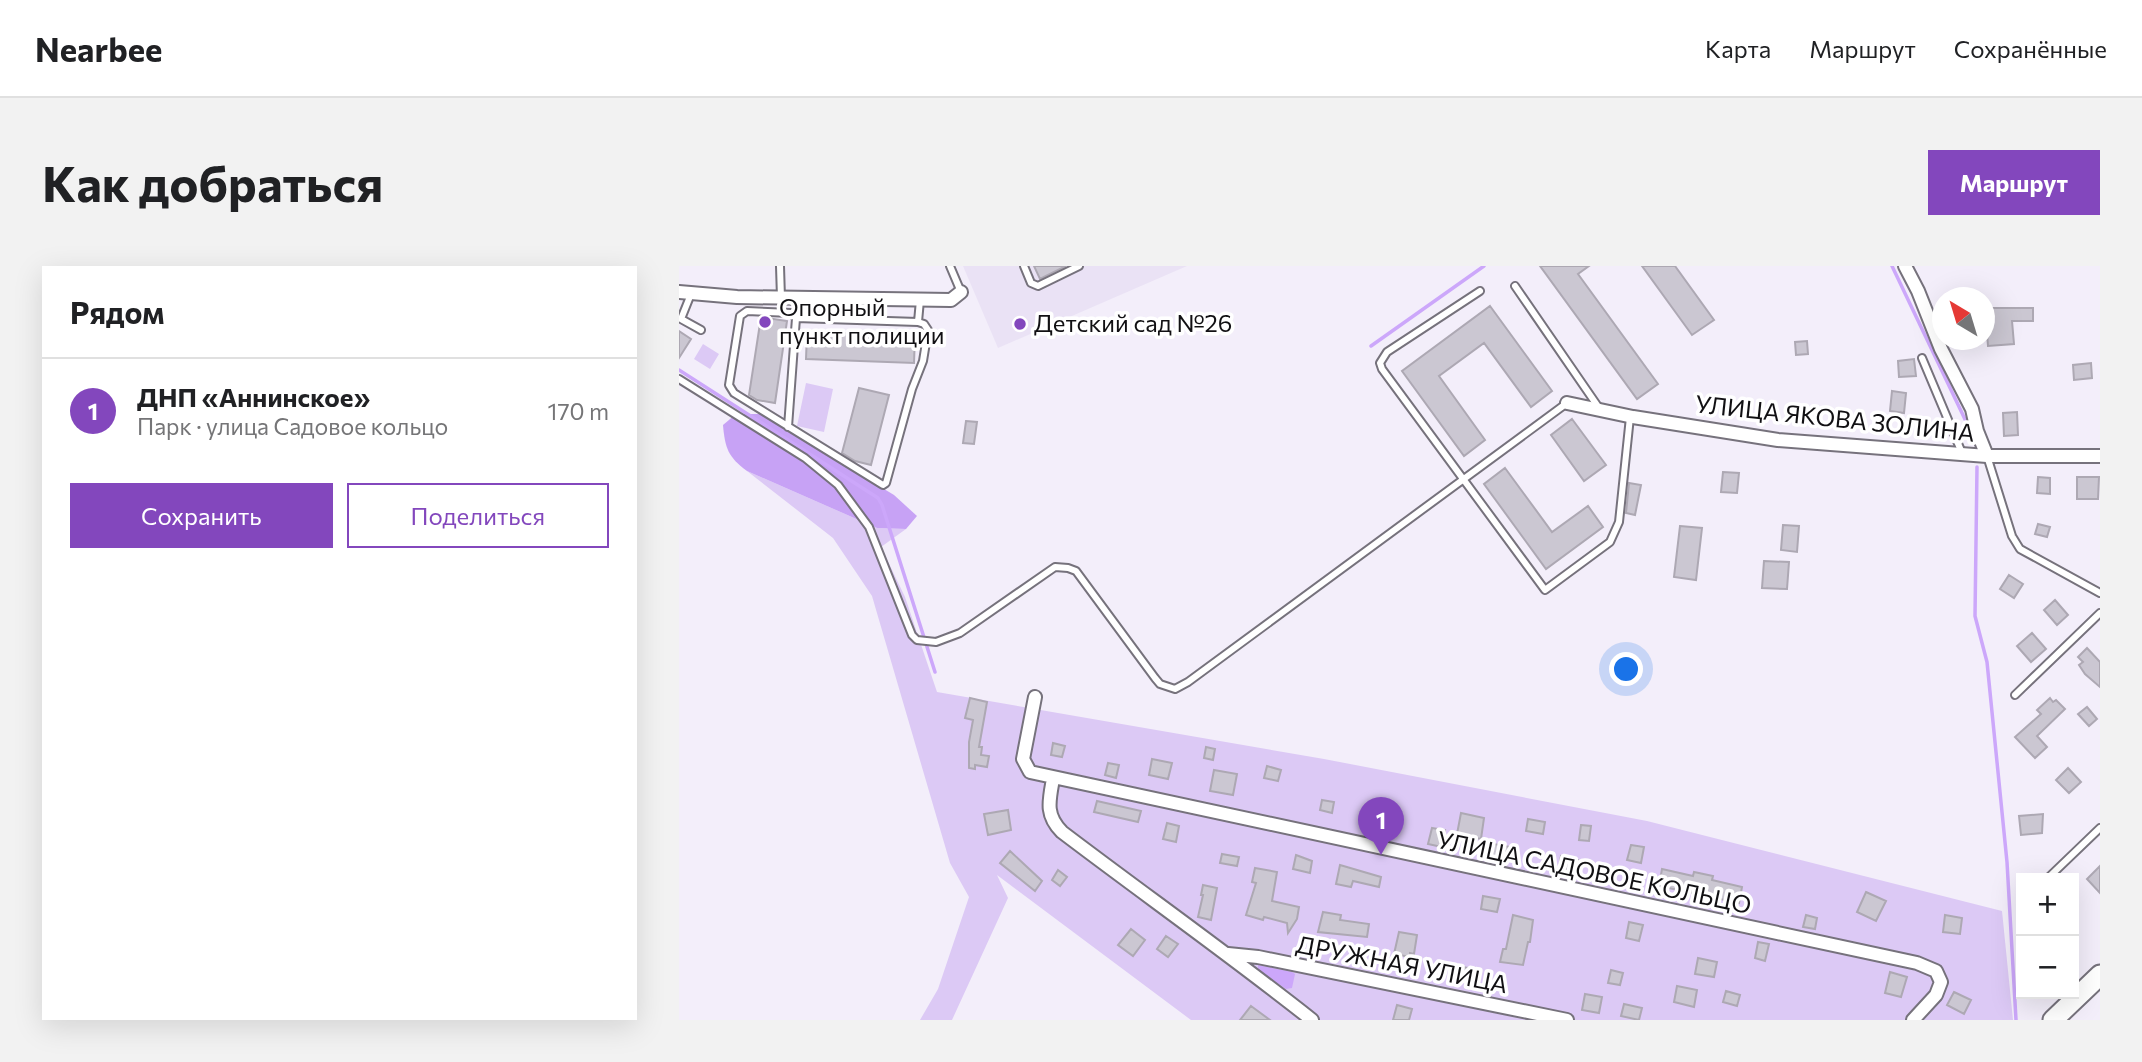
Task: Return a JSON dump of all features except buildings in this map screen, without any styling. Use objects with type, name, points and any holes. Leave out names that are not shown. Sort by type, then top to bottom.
[{"type":"main road","points":[[2053,1020],[2100,975]]},
{"type":"street","points":[[1905,266],[1941,349],[1972,409],[1987,456]]},
{"type":"street","points":[[685,293],[781,298],[951,300],[961,292]]},
{"type":"street","name":"УЛИЦА ЯКОВА ЗОЛИНА","points":[[1567,403],[1630,417],[1778,440],[1987,456],[2100,456]]},
{"type":"street","points":[[1035,697],[1023,759],[1030,772],[1053,779],[1048,812],[1062,832],[1312,1020]]},
{"type":"street","name":"УЛИЦА САДОВОЕ КОЛЬЦО","points":[[1053,779],[1917,963],[1936,971],[1941,982],[1936,996],[1913,1020]]},
{"type":"street","name":"ДРУЖНАЯ УЛИЦА","points":[[1227,954],[1258,957],[1567,1020]]},
{"type":"lane","points":[[780,266],[781,298]]},
{"type":"lane","points":[[950,266],[961,292]]},
{"type":"lane","points":[[1024,266],[1031,283],[1038,286],[1079,266]]},
{"type":"lane","points":[[1515,286],[1600,410]]},
{"type":"lane","points":[[1480,291],[1387,352],[1380,363],[1545,590],[1610,542],[1616,533],[1630,417]]},
{"type":"lane","points":[[685,293],[680,318],[701,330]]},
{"type":"lane","points":[[918,322],[920,300]]},
{"type":"lane","points":[[747,310],[791,313],[796,318],[918,322],[924,324],[928,330],[923,361],[912,389],[885,484],[880,485],[734,393],[729,385],[740,316],[747,310]]},
{"type":"lane","points":[[788,427],[796,318]]},
{"type":"lane","points":[[1922,358],[1962,453]]},
{"type":"lane","points":[[679,379],[805,458],[838,485],[869,527],[912,635],[917,640],[936,642],[960,633],[1055,567],[1068,568],[1076,571],[1155,678],[1168,688],[1175,689],[1567,403]]},
{"type":"lane","points":[[1987,456],[2012,536],[2020,550],[2100,593]]},
{"type":"lane","points":[[2015,695],[2100,613]]},
{"type":"lane","points":[[2054,873],[2100,828]]},
{"type":"shaded area","name":"Детский сад №26","points":[[963,266],[1187,266],[998,348]]},
{"type":"shaded area","points":[[703,344],[719,354],[710,369],[694,359]]},
{"type":"shaded area","points":[[806,383],[833,389],[824,432],[797,426]]},
{"type":"shaded area","points":[[736,414],[760,414],[894,495],[917,516],[906,529],[877,528],[747,471],[732,456],[725,440],[723,425]]},
{"type":"shaded area","points":[[747,471],[877,528],[906,529],[881,547],[905,597],[937,692],[1324,759],[1647,821],[2002,911],[2013,1020],[1191,1020],[997,875],[1008,898],[952,1020],[920,1020],[938,989],[969,897],[950,863],[872,596],[833,538]]},
{"type":"shaded area","points":[[1258,965],[1295,974],[1292,988],[1286,989],[1258,970]]},
{"type":"waterway","points":[[1371,346],[1484,266]]},
{"type":"waterway","points":[[1892,266],[1972,434]]},
{"type":"waterway","points":[[679,370],[878,498],[935,672]]},
{"type":"waterway","points":[[1977,467],[1975,616],[1987,662],[2007,862],[2016,1020]]},
{"type":"place","name":"Опорный пункт полиции","points":[[765,322]]},
{"type":"place","name":"Детский сад №26","points":[[1020,324]]},
{"type":"place","name":"ДНП «Аннинское»","points":[[1381,855]]}]
